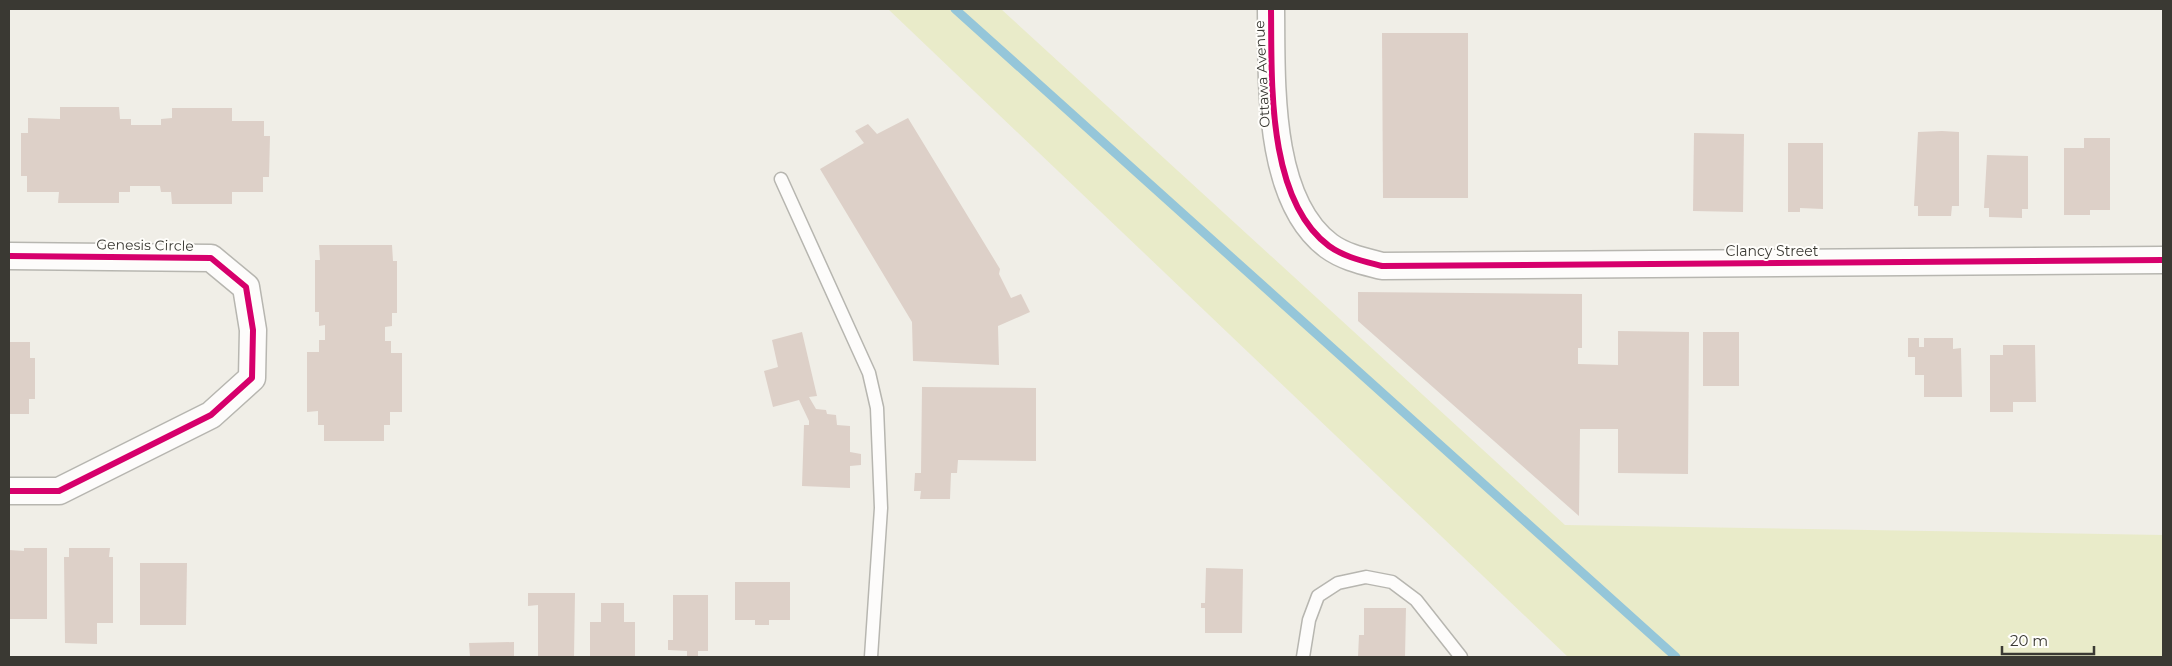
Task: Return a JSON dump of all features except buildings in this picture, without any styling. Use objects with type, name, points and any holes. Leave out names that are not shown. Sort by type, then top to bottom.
[{"type":"street","name":"Ottawa Avenue","points":[[1271,9],[1273,106],[1279,151],[1289,189],[1308,224],[1328,245],[1355,260],[1382,266]]},
{"type":"street","name":"Genesis Circle","points":[[9,256],[211,258],[246,287],[253,330],[252,378],[211,414],[59,491],[9,491]]},
{"type":"street","name":"Clancy Street","points":[[1382,266],[2163,260]]},
{"type":"lane","points":[[781,179],[869,373],[877,408],[881,508],[871,657]]},
{"type":"lane","points":[[1303,657],[1309,620],[1318,596],[1338,583],[1366,577],[1392,582],[1416,600],[1461,657]]},
{"type":"green space","points":[[888,9],[1001,9],[1565,525],[2163,535],[2163,657],[1568,657]]},
{"type":"waterway","points":[[955,9],[1676,657]]},
{"type":"cycle path","points":[[1271,9],[1273,102],[1277,136],[1283,169],[1294,199],[1308,225],[1329,246],[1347,256],[1382,266],[2163,260]]},
{"type":"cycle path","points":[[9,256],[211,258],[246,287],[253,330],[252,378],[211,415],[59,491],[9,491]]}]
